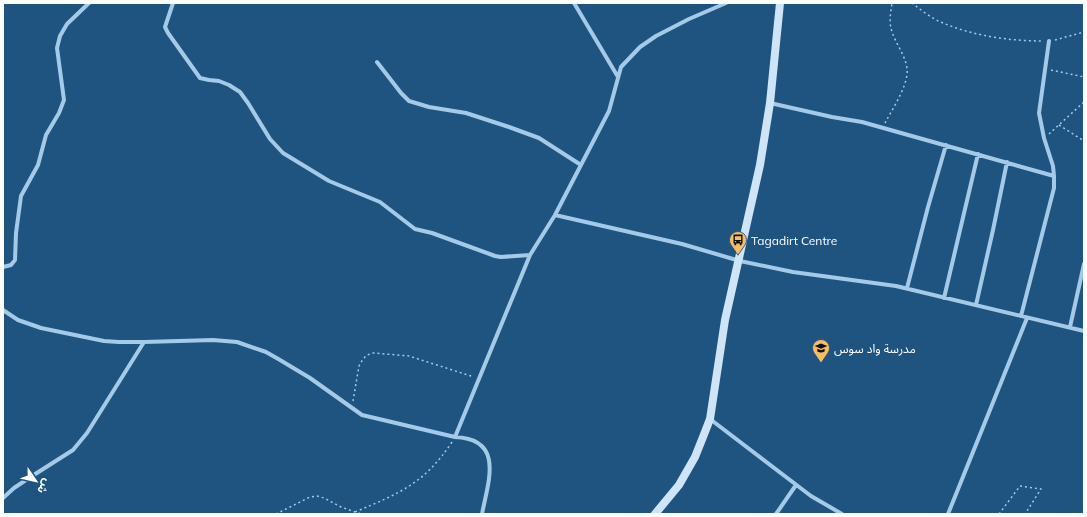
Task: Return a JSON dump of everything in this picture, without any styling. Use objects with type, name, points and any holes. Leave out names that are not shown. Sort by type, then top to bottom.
[{"type":"street","points":[[3,267],[11,265],[15,260],[16,233],[21,196],[38,165],[46,135],[59,113],[64,100],[57,48],[60,36],[67,24],[89,3]]},
{"type":"street","points":[[173,3],[165,27],[198,75],[202,79],[219,81],[229,85],[240,92],[270,139],[283,153],[329,181],[380,202],[415,229],[432,233],[495,256],[530,256]]},
{"type":"street","points":[[574,3],[618,77]]},
{"type":"street","points":[[455,437],[530,256],[555,215],[609,111],[621,66],[630,56],[656,36],[689,19],[726,3]]},
{"type":"street","points":[[655,514],[679,485],[704,437],[710,419],[725,320],[740,261],[760,165],[770,103],[780,3]]},
{"type":"street","points":[[1021,316],[1054,188],[1054,176],[1039,113],[1049,41]]},
{"type":"street","points":[[377,62],[409,101],[429,107],[466,113],[516,129],[539,138],[581,165]]},
{"type":"street","points":[[770,103],[862,122],[1054,176]]},
{"type":"street","points":[[907,288],[946,145]]},
{"type":"street","points":[[944,298],[978,154]]},
{"type":"street","points":[[976,305],[1007,162]]},
{"type":"street","points":[[555,215],[682,244],[740,261],[793,272],[907,288],[1027,318],[1084,330]]},
{"type":"street","points":[[1070,327],[1084,266]]},
{"type":"street","points":[[3,310],[18,320],[40,328],[104,341],[144,342],[228,340],[242,343],[266,352],[310,378],[362,415],[455,437],[467,438],[486,450],[489,457],[489,475],[482,514]]},
{"type":"street","points":[[948,514],[1027,318]]},
{"type":"street","points":[[3,498],[14,488],[73,450],[81,442],[144,342]]},
{"type":"street","points":[[710,419],[796,485],[824,505],[842,514]]},
{"type":"street","points":[[776,514],[796,485]]},
{"type":"path","points":[[883,128],[904,85],[907,73],[906,64],[891,29],[890,18],[892,3]]},
{"type":"path","points":[[912,3],[942,23],[971,32],[1023,41],[1049,41],[1084,32]]},
{"type":"path","points":[[1045,69],[1084,78]]},
{"type":"path","points":[[1044,138],[1084,102]]},
{"type":"path","points":[[1059,125],[1084,140]]},
{"type":"path","points":[[351,408],[359,366],[363,358],[373,352],[409,356],[480,378]]},
{"type":"path","points":[[355,512],[395,495],[422,478],[442,458],[455,437]]},
{"type":"path","points":[[999,514],[1020,486],[1041,489],[1025,514]]},
{"type":"path","points":[[276,514],[310,497],[317,496],[361,514]]},
{"type":"place","name":"Tagadirt Centre","points":[[738,255]]},
{"type":"place","name":"مدرسة واد سوس","points":[[821,363]]}]
